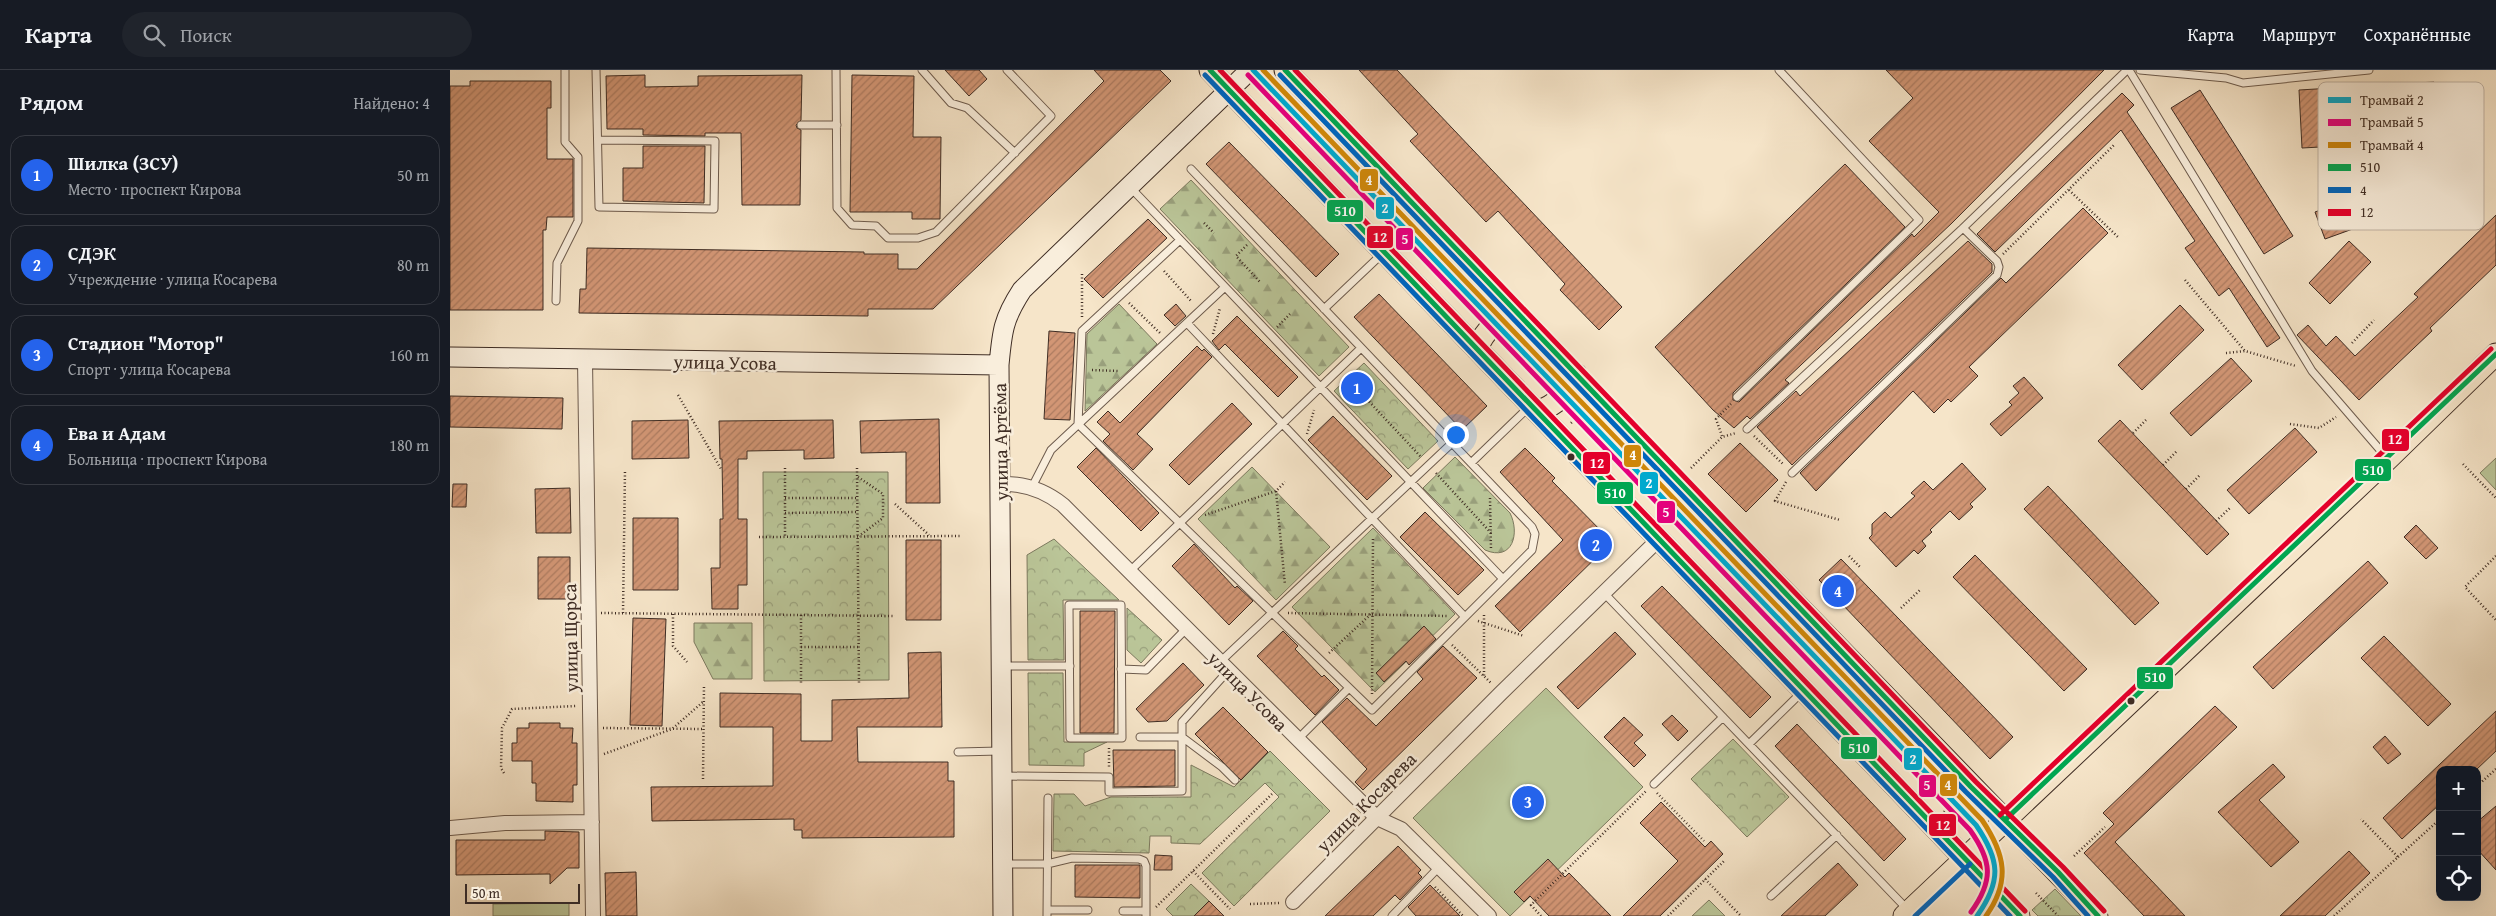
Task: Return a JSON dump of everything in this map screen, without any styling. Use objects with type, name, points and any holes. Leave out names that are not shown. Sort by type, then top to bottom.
[{"type":"main road","points":[[1210,70],[2020,916]]},
{"type":"main road","name":"улица Артёма","points":[[1003,916],[999,365],[1002,330],[1008,311],[1022,290],[1250,70]]},
{"type":"main road","points":[[1285,70],[2098,916]]},
{"type":"main road","points":[[1477,349],[1486,332],[1495,323],[1517,313]]},
{"type":"main road","points":[[1907,913],[2388,459],[2496,354]]},
{"type":"main road","name":"улица Усова","points":[[450,357],[999,365]]},
{"type":"main road","points":[[1534,408],[1551,406],[1564,395],[1576,374]]},
{"type":"street","name":"улица Щорса","points":[[585,360],[594,916]]},
{"type":"street","name":"улица Усова","points":[[1000,484],[1032,487],[1050,494],[1064,505],[1297,741],[1377,818],[1402,829],[1488,916]]},
{"type":"street","name":"улица Косарева","points":[[1293,902],[1501,693],[1659,539]]},
{"type":"street","points":[[450,828],[505,823],[592,822]]},
{"type":"lane","points":[[556,301],[557,263],[578,221],[578,157],[565,142],[565,70]]},
{"type":"lane","points":[[596,70],[599,207],[714,209],[714,141],[598,140]]},
{"type":"lane","points":[[836,70],[837,208],[852,225],[876,226],[888,238],[918,238],[936,232],[1051,116],[1007,70]]},
{"type":"lane","points":[[922,70],[951,103],[967,108],[1015,153]]},
{"type":"lane","points":[[1737,397],[1919,220],[1779,70]]},
{"type":"lane","points":[[1747,430],[1963,228],[2128,70],[2312,371],[2388,459]]},
{"type":"lane","points":[[2140,70],[2226,78],[2242,83],[2369,70]]},
{"type":"lane","points":[[801,125],[837,125]]},
{"type":"lane","points":[[1180,240],[1082,331],[1078,424],[1372,710],[1532,550],[1535,534],[1532,527],[1191,169]]},
{"type":"lane","points":[[1129,187],[1503,579]]},
{"type":"lane","points":[[1792,473],[1997,275],[1999,267],[1997,261],[1963,228]]},
{"type":"lane","points":[[1324,309],[1384,252]]},
{"type":"lane","points":[[1032,487],[1051,450],[1225,287]]},
{"type":"lane","points":[[1187,324],[1465,616]]},
{"type":"lane","points":[[1130,572],[1361,348]]},
{"type":"lane","points":[[1472,464],[1534,408]]},
{"type":"lane","points":[[1002,776],[1109,777],[1109,792],[1182,791],[1182,722],[1224,666],[1286,599],[1452,443]]},
{"type":"lane","points":[[1604,593],[1836,835],[1907,913]]},
{"type":"lane","points":[[1069,605],[1120,605],[1121,670],[1122,738],[1070,738],[1069,605]]},
{"type":"lane","points":[[1121,670],[1146,670],[1186,629]]},
{"type":"lane","points":[[1002,666],[1070,666]]},
{"type":"lane","points":[[1297,741],[1349,688]]},
{"type":"lane","points":[[1749,744],[1804,690]]},
{"type":"lane","points":[[1654,784],[1723,716]]},
{"type":"lane","points":[[1140,737],[1182,737],[1222,767],[1235,780]]},
{"type":"lane","points":[[958,752],[1002,751]]},
{"type":"lane","points":[[1048,798],[1048,913],[1088,910]]},
{"type":"lane","points":[[1771,896],[1836,835]]},
{"type":"lane","points":[[1003,864],[1047,864],[1072,858],[1139,859],[1144,861],[1146,866],[1146,913],[1123,911]]},
{"type":"lane","points":[[1392,916],[1439,867]]},
{"type":"path","points":[[1997,261],[2114,145]]},
{"type":"path","points":[[2069,190],[2118,237]]},
{"type":"path","points":[[1204,223],[1214,233]]},
{"type":"path","points":[[1256,237],[1236,256],[1260,282]]},
{"type":"path","points":[[1156,263],[1201,310]]},
{"type":"path","points":[[1082,272],[1082,331]]},
{"type":"path","points":[[2186,280],[2245,351]]},
{"type":"path","points":[[1209,347],[1225,287]]},
{"type":"path","points":[[1121,295],[1168,341]]},
{"type":"path","points":[[1269,334],[1290,314]]},
{"type":"path","points":[[2352,343],[2374,320]]},
{"type":"path","points":[[2226,353],[2245,351],[2312,371]]},
{"type":"path","points":[[1080,369],[1119,371]]},
{"type":"path","points":[[1303,445],[1320,387]]},
{"type":"path","points":[[1362,394],[1491,533]]},
{"type":"path","points":[[678,395],[721,469]]},
{"type":"path","points":[[1722,437],[1716,419],[1737,397]]},
{"type":"path","points":[[2290,424],[2319,428],[2346,410]]},
{"type":"path","points":[[2133,433],[2146,420]]},
{"type":"path","points":[[1691,468],[1722,437],[1747,430],[1792,473],[1775,501],[1840,520]]},
{"type":"path","points":[[2163,465],[2177,452]]},
{"type":"path","points":[[2463,464],[2496,498]]},
{"type":"path","points":[[785,468],[785,537]]},
{"type":"path","points":[[857,468],[859,685]]},
{"type":"path","points":[[624,613],[625,470]]},
{"type":"path","points":[[2186,489],[2200,475]]},
{"type":"path","points":[[858,476],[883,494],[883,518],[858,537]]},
{"type":"path","points":[[1180,523],[1276,491],[1285,482]]},
{"type":"path","points":[[1490,483],[1492,567]]},
{"type":"path","points":[[1276,491],[1286,599]]},
{"type":"path","points":[[785,498],[858,498]]},
{"type":"path","points":[[895,504],[930,536]]},
{"type":"path","points":[[2216,521],[2231,507]]},
{"type":"path","points":[[785,513],[858,512]]},
{"type":"path","points":[[1372,710],[1373,518]]},
{"type":"path","points":[[759,537],[962,536]]},
{"type":"path","points":[[1849,556],[1860,567]]},
{"type":"path","points":[[2496,556],[2465,587],[2496,620]]},
{"type":"path","points":[[1901,608],[1920,590]]},
{"type":"path","points":[[1484,598],[1484,676]]},
{"type":"path","points":[[589,613],[895,616]]},
{"type":"path","points":[[1272,613],[1465,616],[1524,636]]},
{"type":"path","points":[[673,614],[674,646],[687,662]]},
{"type":"path","points":[[1320,660],[1372,614]]},
{"type":"path","points":[[801,615],[801,685]]},
{"type":"path","points":[[1444,638],[1501,693]]},
{"type":"path","points":[[801,648],[858,648]]},
{"type":"path","points":[[703,779],[704,685]]},
{"type":"path","points":[[591,759],[672,729],[704,702]]},
{"type":"path","points":[[504,773],[501,768],[502,728],[512,709],[590,705]]},
{"type":"path","points":[[591,728],[704,729]]},
{"type":"path","points":[[1109,777],[1109,747],[1126,747],[1140,737]]},
{"type":"path","points":[[2481,782],[2496,769]]},
{"type":"path","points":[[1541,916],[1531,905],[1651,787],[1704,841]]},
{"type":"path","points":[[1146,913],[1158,906],[1272,794]]},
{"type":"path","points":[[1941,814],[1952,804]]},
{"type":"path","points":[[2361,819],[2398,856]]},
{"type":"path","points":[[2334,916],[2436,823]]},
{"type":"path","points":[[2074,856],[2105,827]]},
{"type":"path","points":[[1668,916],[1725,860]]},
{"type":"path","points":[[1192,871],[1230,909]]},
{"type":"path","points":[[1427,879],[1463,916]]},
{"type":"path","points":[[1705,879],[1741,916]]},
{"type":"path","points":[[2036,893],[2058,916]]},
{"type":"path","points":[[1250,904],[1293,902]]},
{"type":"green space","points":[[1191,180],[1349,347],[1319,376],[1160,209]]},
{"type":"green space","points":[[1119,304],[1157,344],[1085,411],[1087,334]]},
{"type":"green space","points":[[1364,363],[1438,441],[1408,469],[1334,391]]},
{"type":"green space","points":[[1455,457],[1510,513],[1513,521],[1514,537],[1508,549],[1495,553],[1485,550],[1423,488]]},
{"type":"green space","points":[[2496,458],[2496,490],[2480,473]]},
{"type":"green space","points":[[1252,467],[1330,547],[1276,600],[1198,519]]},
{"type":"green space","points":[[763,472],[888,472],[889,680],[764,681]]},
{"type":"green space","points":[[1373,528],[1455,614],[1375,692],[1292,607]]},
{"type":"green space","points":[[1054,539],[1119,600],[1063,600],[1064,660],[1028,660],[1027,555]]},
{"type":"green space","points":[[1127,608],[1162,640],[1141,663],[1127,650]]},
{"type":"green space","points":[[694,623],[752,623],[752,679],[713,679],[694,642]]},
{"type":"green space","points":[[1028,673],[1063,673],[1064,742],[1107,742],[1084,753],[1084,766],[1029,765]]},
{"type":"green space","points":[[1546,688],[1643,787],[1510,916],[1413,818]]},
{"type":"green space","points":[[1733,739],[1789,797],[1747,837],[1691,779]]},
{"type":"green space","points":[[1270,751],[1330,811],[1234,906],[1202,873],[1279,797],[1265,783],[1200,844],[1171,843],[1171,836],[1150,836],[1149,853],[1053,851],[1054,794],[1074,794],[1085,806],[1111,797],[1191,797],[1191,765],[1234,787]]},
{"type":"green space","points":[[1191,884],[1209,901],[1194,916],[1173,916],[1166,909]]},
{"type":"green space","points":[[2055,889],[2081,916],[2038,916],[2032,910]]},
{"type":"green space","points":[[1709,900],[1725,916],[1692,916]]},
{"type":"green space","points":[[569,903],[569,916],[493,916],[493,904]]},
{"type":"building","points":[[945,70],[979,70],[987,79],[969,96]]},
{"type":"building","points":[[1094,70],[1160,70],[1171,81],[933,309],[868,309],[868,316],[579,313],[580,289],[586,289],[587,248],[898,254],[898,269],[917,269],[1104,81]]},
{"type":"building","points":[[1359,70],[1397,70],[1622,307],[1599,330],[1560,290],[1565,284],[1498,211],[1486,222],[1410,141],[1418,134]]},
{"type":"building","points":[[1886,70],[2104,70],[1952,223],[1785,380],[1789,383],[1750,419],[1747,416],[1734,428],[1713,410],[1655,347],[1845,164],[1905,227],[1733,393],[1733,400],[1739,402],[1912,234],[1914,237],[1939,212],[1869,141],[1913,98]]},
{"type":"building","points":[[645,75],[645,87],[698,86],[698,76],[802,75],[801,120],[796,125],[801,130],[800,205],[742,205],[741,133],[705,133],[705,136],[643,135],[643,129],[607,129],[606,76]]},
{"type":"building","points":[[852,75],[914,76],[913,137],[941,137],[940,219],[912,219],[912,212],[850,212]]},
{"type":"building","points":[[470,81],[551,81],[551,108],[547,108],[547,159],[573,159],[573,217],[547,217],[546,230],[543,230],[543,310],[450,310],[450,86],[470,86]]},
{"type":"building","points":[[2318,89],[2318,147],[2302,148],[2299,90]]},
{"type":"building","points":[[2200,90],[2293,236],[2264,254],[2171,108]]},
{"type":"building","points":[[2122,93],[2134,105],[2127,112],[2280,338],[2267,347],[2229,288],[2219,296],[2185,248],[2195,241],[2121,130],[1995,252],[1977,234]]},
{"type":"building","points":[[1229,142],[1339,254],[1316,277],[1206,164]]},
{"type":"building","points":[[643,146],[705,146],[704,203],[623,201],[623,168],[643,168]]},
{"type":"building","points":[[2083,208],[2108,233],[1969,367],[1978,376],[1951,402],[1948,399],[1934,413],[1913,391],[1816,491],[1800,473],[2001,278],[2006,283]]},
{"type":"building","points":[[2496,215],[2496,265],[2430,328],[2432,331],[2359,400],[2297,335],[2308,325],[2326,346],[2336,336],[2355,356],[2418,297],[2414,294],[2480,230],[2484,230],[2484,227]]},
{"type":"building","points":[[1148,219],[1167,238],[1103,298],[1084,279]]},
{"type":"building","points":[[2322,230],[2350,230],[2325,239]]},
{"type":"building","points":[[1968,241],[1992,264],[1992,272],[1792,465],[1757,427],[1796,391],[1800,396]]},
{"type":"building","points":[[2349,241],[2371,262],[2330,304],[2309,283]]},
{"type":"building","points":[[1379,294],[1487,406],[1462,430],[1354,317]]},
{"type":"building","points":[[1176,304],[1186,316],[1175,326],[1164,315]]},
{"type":"building","points":[[2180,305],[2204,330],[2142,390],[2118,365]]},
{"type":"building","points":[[1237,316],[1298,377],[1278,397],[1225,344],[1219,350],[1212,341]]},
{"type":"building","points":[[1049,331],[1075,333],[1070,420],[1044,419]]},
{"type":"building","points":[[1197,346],[1202,351],[1204,349],[1212,357],[1137,434],[1153,449],[1133,470],[1103,441],[1110,434],[1097,422],[1108,411],[1120,423]]},
{"type":"building","points":[[2231,358],[2252,381],[2191,436],[2170,413]]},
{"type":"building","points":[[2024,377],[2043,398],[2001,436],[1990,424],[2012,405],[2009,402],[2019,393],[2013,386]]},
{"type":"building","points":[[450,396],[563,398],[562,429],[450,427]]},
{"type":"building","points":[[1232,403],[1252,424],[1189,485],[1169,465]]},
{"type":"building","points":[[1333,416],[1392,476],[1367,500],[1308,440]]},
{"type":"building","points":[[939,419],[940,503],[906,503],[906,452],[861,453],[860,421]]},
{"type":"building","points":[[688,420],[689,458],[632,459],[632,421]]},
{"type":"building","points":[[833,420],[834,458],[804,459],[804,450],[747,451],[747,459],[738,459],[738,519],[747,519],[747,585],[738,585],[738,609],[712,609],[711,568],[720,568],[720,519],[723,519],[719,421]]},
{"type":"building","points":[[2120,420],[2229,534],[2207,555],[2098,441]]},
{"type":"building","points":[[2295,428],[2317,452],[2249,514],[2227,490]]},
{"type":"building","points":[[1740,443],[1778,480],[1746,512],[1708,474]]},
{"type":"building","points":[[1096,448],[1159,513],[1141,531],[1077,467]]},
{"type":"building","points":[[1525,448],[1555,478],[1552,481],[1612,542],[1520,632],[1495,606],[1563,540],[1500,472]]},
{"type":"building","points":[[1962,463],[1986,489],[1970,504],[1973,507],[1959,520],[1950,511],[1930,530],[1932,532],[1922,541],[1926,546],[1918,554],[1914,550],[1896,567],[1869,538],[1872,535],[1872,524],[1885,512],[1891,518],[1915,496],[1911,493],[1924,481],[1933,490]]},
{"type":"building","points":[[453,484],[467,484],[466,507],[452,507]]},
{"type":"building","points":[[2048,486],[2159,603],[2135,625],[2024,509]]},
{"type":"building","points":[[570,488],[571,533],[536,533],[535,489]]},
{"type":"building","points":[[1425,512],[1484,570],[1458,595],[1400,537]]},
{"type":"building","points":[[633,518],[678,518],[678,590],[633,590]]},
{"type":"building","points":[[2416,525],[2438,548],[2426,559],[2404,537]]},
{"type":"building","points":[[906,540],[941,540],[941,620],[906,620]]},
{"type":"building","points":[[1194,544],[1235,588],[1237,586],[1253,601],[1229,625],[1172,566]]},
{"type":"building","points":[[1975,555],[2087,669],[2064,691],[1953,577]]},
{"type":"building","points":[[538,557],[570,557],[570,599],[538,599]]},
{"type":"building","points":[[1841,559],[2013,737],[1990,759],[1819,580]]},
{"type":"building","points":[[2368,561],[2388,583],[2273,689],[2253,667]]},
{"type":"building","points":[[1662,586],[1771,697],[1750,718],[1641,606]]},
{"type":"building","points":[[1080,611],[1115,611],[1114,733],[1080,733]]},
{"type":"building","points":[[633,618],[666,619],[662,726],[630,725]]},
{"type":"building","points":[[1424,626],[1436,639],[1409,665],[1406,661],[1384,682],[1376,673]]},
{"type":"building","points":[[1283,631],[1298,646],[1295,649],[1322,677],[1324,675],[1339,690],[1315,715],[1257,656]]},
{"type":"building","points":[[1615,632],[1636,654],[1578,709],[1557,687]]},
{"type":"building","points":[[2384,636],[2451,704],[2428,726],[2361,658]]},
{"type":"building","points":[[1443,646],[1477,678],[1363,790],[1355,782],[1367,769],[1322,722],[1347,698],[1376,726],[1423,679],[1417,672]]},
{"type":"building","points":[[941,652],[942,727],[857,727],[858,762],[948,762],[948,781],[954,781],[954,837],[802,838],[802,830],[794,830],[794,819],[652,821],[651,787],[773,786],[773,727],[720,727],[720,693],[801,694],[801,741],[832,741],[832,700],[909,698],[908,653]]},
{"type":"building","points":[[1183,663],[1204,685],[1167,721],[1148,722],[1136,709]]},
{"type":"building","points":[[2215,706],[2237,727],[2115,842],[2185,916],[2144,916],[2084,853],[2114,824],[2103,813]]},
{"type":"building","points":[[1223,707],[1268,752],[1241,780],[1195,734]]},
{"type":"building","points":[[2496,711],[2496,751],[2480,766],[2438,766]]},
{"type":"building","points":[[1672,715],[1688,731],[1678,741],[1662,724]]},
{"type":"building","points":[[1624,717],[1643,735],[1634,743],[1646,755],[1634,767],[1604,737]]},
{"type":"building","points":[[529,723],[560,723],[560,728],[573,728],[572,743],[577,743],[577,785],[573,785],[573,802],[536,801],[536,783],[532,783],[532,761],[512,761],[512,743],[517,743],[517,728],[529,728]]},
{"type":"building","points":[[1797,724],[1906,839],[1884,861],[1775,746]]},
{"type":"building","points":[[2385,736],[2401,754],[2388,764],[2373,747]]},
{"type":"building","points":[[1113,750],[1175,750],[1175,786],[1114,787]]},
{"type":"building","points":[[2273,764],[2285,777],[2259,800],[2299,842],[2271,867],[2218,812]]},
{"type":"building","points":[[2436,768],[2436,808],[2402,839],[2383,818]]},
{"type":"building","points":[[1661,802],[1705,847],[1711,841],[1723,854],[1660,916],[1623,916],[1678,861],[1640,823]]},
{"type":"building","points":[[2496,806],[2496,870],[2481,853],[2481,819]]},
{"type":"building","points":[[545,831],[579,832],[579,868],[567,868],[550,884],[550,874],[456,875],[456,840],[545,840]]},
{"type":"building","points":[[1398,846],[1421,870],[1418,873],[1422,877],[1400,900],[1395,895],[1373,916],[1325,916]]},
{"type":"building","points":[[2349,851],[2370,873],[2325,916],[2280,916]]},
{"type":"building","points":[[1155,855],[1172,856],[1172,870],[1154,870]]},
{"type":"building","points":[[1548,859],[1565,877],[1569,873],[1611,916],[1549,916],[1530,896],[1524,902],[1514,892]]},
{"type":"building","points":[[1838,863],[1858,885],[1825,916],[1781,916]]},
{"type":"building","points":[[1075,865],[1140,865],[1140,898],[1075,897]]},
{"type":"building","points":[[636,872],[637,916],[606,916],[605,873]]},
{"type":"building","points":[[1430,885],[1460,916],[1416,916],[1408,907]]},
{"type":"building","points":[[1209,901],[1224,916],[1194,916]]},
{"type":"tram line","name":"2","points":[[1253,70],[1976,825],[1990,849],[1995,870],[1991,892],[1977,916]]},
{"type":"tram line","name":"4","points":[[1263,70],[1982,820],[1996,844],[2002,868],[1999,891],[1986,916]]},
{"type":"tram line","name":"5","points":[[1248,75],[1970,830],[1983,851],[1987,871],[1984,890],[1971,912]]},
{"type":"transit line","name":"510","points":[[1210,70],[2020,916]]},
{"type":"transit line","name":"12","points":[[1220,70],[2025,911]]},
{"type":"transit line","name":"510","points":[[1285,70],[1971,787],[2058,872],[2098,916]]},
{"type":"transit line","name":"12","points":[[1295,70],[1976,782],[2063,867],[2104,911]]},
{"type":"transit line","name":"4","points":[[1205,75],[2010,916]]},
{"type":"transit line","name":"4","points":[[1280,75],[1966,792],[2053,877],[2088,916]]},
{"type":"transit line","name":"12","points":[[2000,815],[2491,349]]},
{"type":"transit line","name":"510","points":[[2005,820],[2496,354]]},
{"type":"transit line","name":"4","points":[[1915,916],[1970,864]]},
{"type":"place","name":"Шилка (ЗСУ)","points":[[1357,388]]},
{"type":"place","name":"СДЭК","points":[[1596,545]]},
{"type":"place","name":"Ева и Адам","points":[[1838,591]]},
{"type":"place","name":"Стадион \"Мотор\"","points":[[1528,802]]}]
